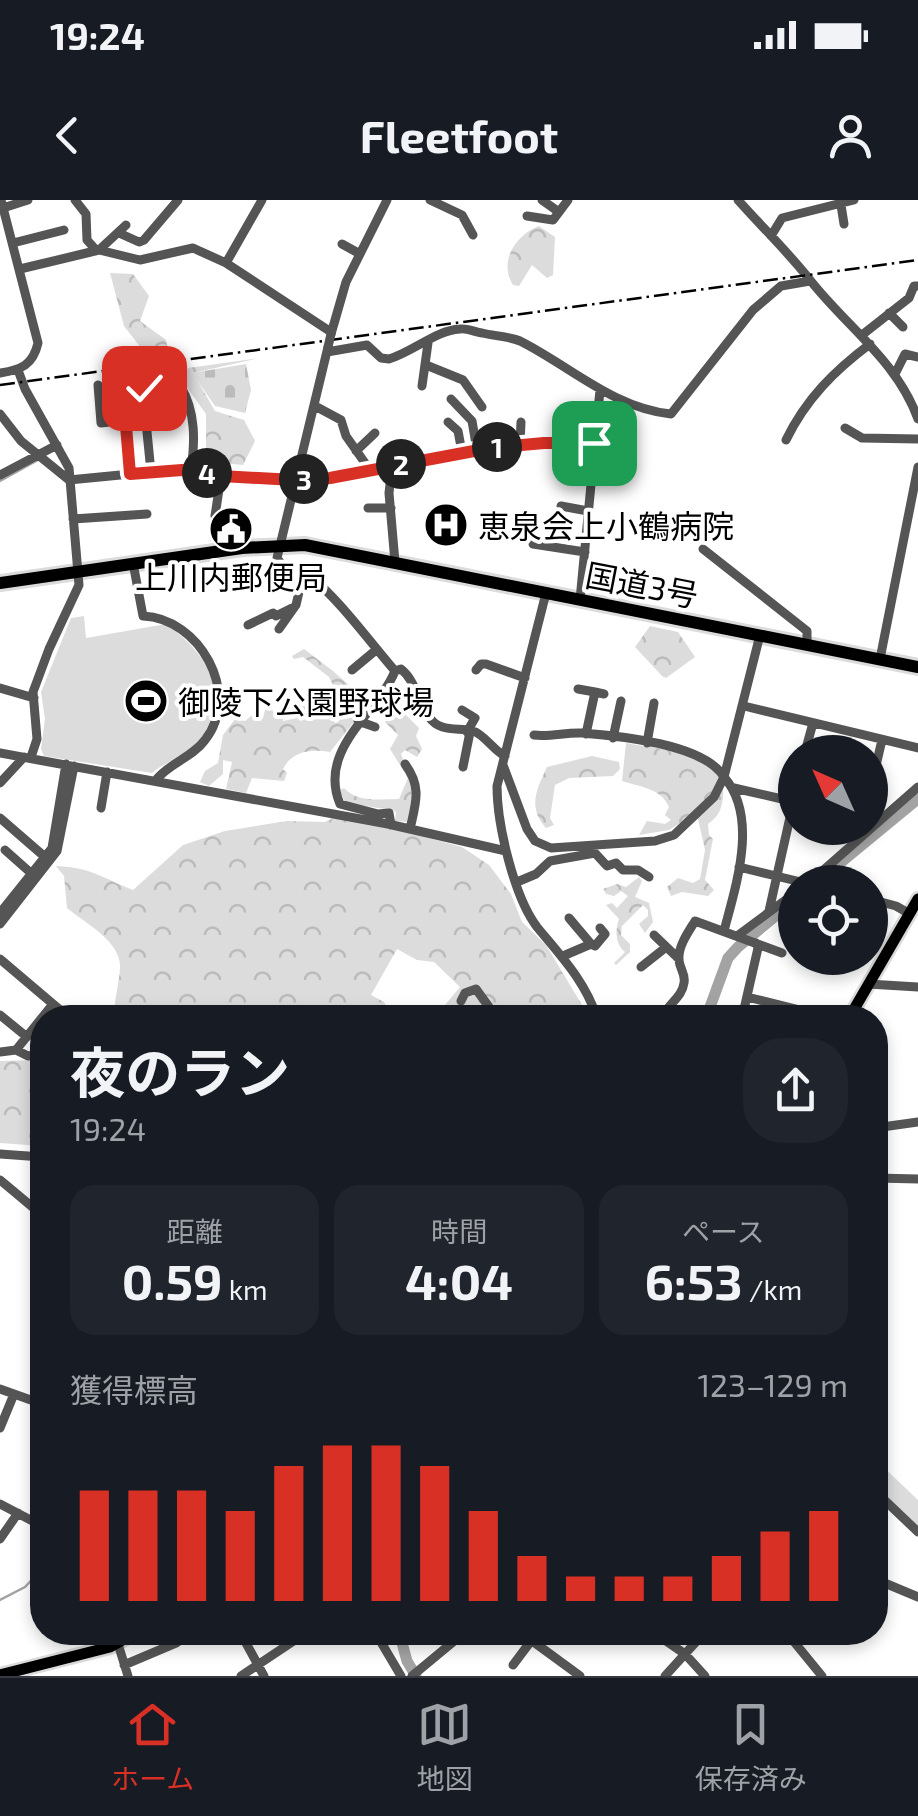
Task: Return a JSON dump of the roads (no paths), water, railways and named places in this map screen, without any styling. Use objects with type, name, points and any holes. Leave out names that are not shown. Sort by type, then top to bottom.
[{"type":"highway","name":"国道3号","points":[[0,583],[132,562],[280,544],[306,545],[918,667]]},
{"type":"main road","points":[[856,1005],[912,918],[918,899]]},
{"type":"main road","points":[[1,1675],[114,1645]]},
{"type":"street","points":[[0,373],[29,364],[38,343],[2,204],[28,200]]},
{"type":"street","points":[[74,200],[86,214],[87,240],[97,250],[140,260],[194,248],[226,263],[331,333]]},
{"type":"street","points":[[20,270],[97,250],[122,229],[139,242],[144,240],[176,204],[164,200]]},
{"type":"street","points":[[226,263],[262,200]]},
{"type":"street","points":[[299,590],[278,561],[294,480],[346,282],[386,200]]},
{"type":"street","points":[[430,200],[462,215],[473,235]]},
{"type":"street","points":[[542,200],[559,212]]},
{"type":"street","points":[[527,216],[553,220],[568,200]]},
{"type":"street","points":[[738,200],[895,374],[910,395],[918,419]]},
{"type":"street","points":[[771,236],[782,218],[854,200]]},
{"type":"street","points":[[840,206],[844,224]]},
{"type":"street","points":[[13,243],[64,230]]},
{"type":"street","points":[[342,244],[360,254]]},
{"type":"street","points":[[328,349],[367,345],[389,359],[459,328],[512,338],[584,377],[600,390],[670,414],[753,310],[781,286],[810,281]]},
{"type":"street","points":[[786,440],[818,388],[918,286]]},
{"type":"street","points":[[904,302],[918,306]]},
{"type":"street","points":[[890,313],[903,327]]},
{"type":"street","points":[[422,386],[428,343]]},
{"type":"street","points":[[895,374],[906,354],[918,357]]},
{"type":"street","points":[[426,365],[463,380],[482,407]]},
{"type":"street","points":[[0,783],[28,757],[37,740],[34,698],[49,649],[78,585],[69,468],[18,370]]},
{"type":"street","points":[[98,386],[101,423],[126,420]]},
{"type":"street","points":[[181,387],[193,420],[191,471]]},
{"type":"street","points":[[130,474],[125,414],[143,412],[144,388]]},
{"type":"street","points":[[580,600],[600,390]]},
{"type":"street","points":[[451,398],[472,421],[478,450]]},
{"type":"street","points":[[315,406],[341,420],[346,436],[370,470]]},
{"type":"street","points":[[0,414],[22,440],[70,480],[191,471],[294,480],[330,478],[496,447],[594,443]]},
{"type":"street","points":[[151,472],[146,422],[162,420]]},
{"type":"street","points":[[448,422],[458,432],[462,452]]},
{"type":"street","points":[[520,445],[521,422]]},
{"type":"street","points":[[845,428],[862,438],[918,440]]},
{"type":"street","points":[[356,451],[375,433]]},
{"type":"street","points":[[496,447],[501,461]]},
{"type":"street","points":[[0,475],[59,449]]},
{"type":"street","points":[[392,466],[394,562]]},
{"type":"street","points":[[880,659],[918,468]]},
{"type":"street","points":[[215,516],[221,476]]},
{"type":"street","points":[[562,506],[588,510]]},
{"type":"street","points":[[368,508],[395,509]]},
{"type":"street","points":[[73,519],[147,514]]},
{"type":"street","points":[[533,544],[585,552]]},
{"type":"street","points":[[704,549],[807,631],[807,645]]},
{"type":"street","points":[[132,562],[143,616],[160,617],[191,638],[212,665],[220,694],[214,725],[206,740],[156,780]]},
{"type":"street","points":[[288,570],[303,574],[324,590],[395,671]]},
{"type":"street","points":[[279,628],[295,607],[303,574]]},
{"type":"street","points":[[546,592],[504,760],[497,806],[506,851],[536,925],[563,956],[591,1005]]},
{"type":"street","points":[[248,625],[295,607]]},
{"type":"street","points":[[391,825],[389,813],[346,806],[338,799],[337,769],[350,732],[400,669],[408,675],[435,724],[469,732],[504,760],[527,829],[535,841],[551,848],[655,841],[674,835],[714,797],[724,777],[760,635]]},
{"type":"street","points":[[352,670],[376,650]]},
{"type":"street","points":[[476,670],[486,664],[525,678]]},
{"type":"street","points":[[0,688],[34,698]]},
{"type":"street","points":[[578,689],[600,693],[586,734]]},
{"type":"street","points":[[613,738],[621,701]]},
{"type":"street","points":[[647,743],[654,703]]},
{"type":"street","points":[[744,706],[860,735]]},
{"type":"street","points":[[462,710],[475,718],[463,766]]},
{"type":"street","points":[[358,721],[375,727]]},
{"type":"street","points":[[809,735],[812,724]]},
{"type":"street","points":[[534,735],[586,734],[647,743],[695,753],[713,763],[734,788],[742,814],[739,867],[724,931]]},
{"type":"street","points":[[888,741],[918,748]]},
{"type":"street","points":[[0,753],[391,825],[506,851]]},
{"type":"street","points":[[405,764],[419,792],[410,829]]},
{"type":"street","points":[[1,911],[52,848],[70,765]]},
{"type":"street","points":[[0,924],[58,851],[70,765]]},
{"type":"street","points":[[101,808],[107,772]]},
{"type":"street","points":[[734,788],[778,797]]},
{"type":"street","points":[[888,813],[916,793]]},
{"type":"street","points":[[0,818],[45,857]]},
{"type":"street","points":[[769,911],[783,845]]},
{"type":"street","points":[[828,865],[850,845]]},
{"type":"street","points":[[5,850],[32,874]]},
{"type":"street","points":[[517,882],[536,874],[550,861],[595,854],[607,866],[616,863],[623,870],[638,870],[649,877]]},
{"type":"street","points":[[739,867],[776,876]]},
{"type":"street","points":[[888,904],[912,918]]},
{"type":"street","points":[[738,936],[778,905]]},
{"type":"street","points":[[570,918],[591,944]]},
{"type":"street","points":[[668,1005],[684,986],[679,959],[684,938],[695,920],[778,951]]},
{"type":"street","points":[[563,956],[591,944],[595,946],[604,934],[600,928]]},
{"type":"street","points":[[654,935],[679,959]]},
{"type":"street","points":[[745,1005],[758,948],[754,942]]},
{"type":"street","points":[[641,967],[665,948]]},
{"type":"street","points":[[0,959],[53,1004]]},
{"type":"street","points":[[868,984],[918,987]]},
{"type":"street","points":[[460,1001],[465,993],[476,989],[486,1005]]},
{"type":"street","points":[[747,997],[779,1005]]},
{"type":"street","points":[[0,1015],[27,1037]]},
{"type":"street","points":[[16,1050],[30,1033]]},
{"type":"street","points":[[0,1052],[16,1050],[30,1056]]},
{"type":"street","points":[[888,1126],[918,1122]]},
{"type":"street","points":[[0,1154],[30,1156]]},
{"type":"street","points":[[888,1178],[918,1179]]},
{"type":"street","points":[[0,1180],[30,1206]]},
{"type":"street","points":[[0,1389],[30,1400]]},
{"type":"street","points":[[0,1428],[14,1394]]},
{"type":"street","points":[[888,1503],[918,1532]]},
{"type":"street","points":[[0,1504],[30,1520]]},
{"type":"street","points":[[0,1539],[18,1513]]},
{"type":"street","points":[[888,1584],[918,1597]]},
{"type":"street","points":[[118,1645],[128,1676]]},
{"type":"street","points":[[124,1664],[171,1645]]},
{"type":"street","points":[[247,1645],[264,1676]]},
{"type":"street","points":[[241,1676],[288,1645]]},
{"type":"street","points":[[382,1645],[401,1676]]},
{"type":"street","points":[[412,1676],[449,1645]]},
{"type":"street","points":[[513,1665],[528,1645]]},
{"type":"street","points":[[537,1645],[580,1676]]},
{"type":"street","points":[[672,1645],[706,1676]]},
{"type":"street","points":[[665,1676],[693,1645]]},
{"type":"street","points":[[798,1645],[822,1676]]},
{"type":"waterway","points":[[0,481],[38,460]]},
{"type":"waterway","points":[[838,865],[918,799]]},
{"type":"waterway","points":[[711,1005],[728,958],[778,914]]},
{"type":"waterway","points":[[0,1600],[30,1582]]},
{"type":"waterway","points":[[403,1645],[416,1676]]},
{"type":"railway","points":[[0,385],[918,260]]},
{"type":"place","name":"恵泉会上小鶴病院","points":[[446,525]]},
{"type":"place","name":"上川内郵便局","points":[[231,529]]},
{"type":"place","name":"御陵下公園野球場","points":[[146,701]]}]
